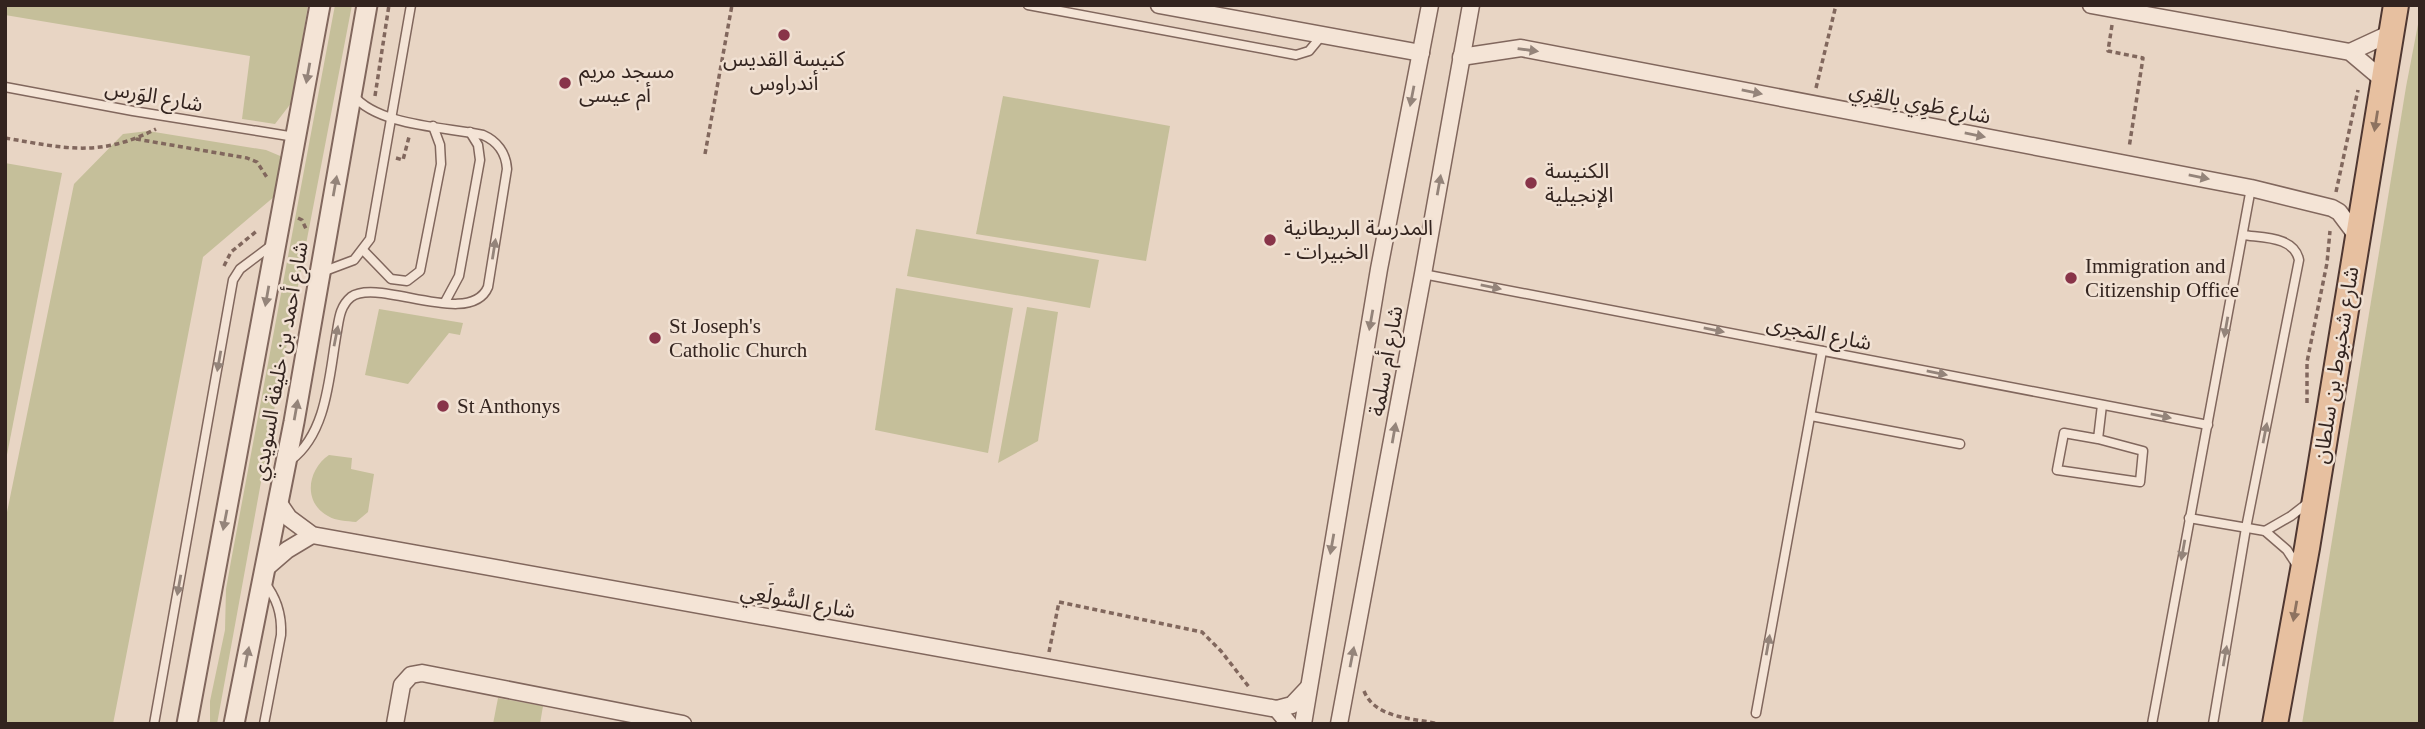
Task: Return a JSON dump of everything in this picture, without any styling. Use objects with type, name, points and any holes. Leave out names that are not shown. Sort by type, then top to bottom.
[{"type":"main road","name":"شارع شخبوط بن سلطان","points":[[2275,724],[2357,236],[2373,71],[2390,33],[2396,5]]},
{"type":"street","name":"شارع أحمد بن خليفة السويدي","points":[[187,723],[320,5]]},
{"type":"street","name":"شارع أحمد بن خليفة السويدي","points":[[234,724],[278,502],[368,5]]},
{"type":"street","points":[[1159,5],[1421,53]]},
{"type":"street","name":"شارع أم سلمة","points":[[1303,724],[1379,269],[1430,5]]},
{"type":"street","name":"شارع أم سلمة","points":[[1344,723],[1352,660],[1471,5]]},
{"type":"street","points":[[2091,5],[2350,52],[2373,71]]},
{"type":"street","points":[[2350,52],[2390,33]]},
{"type":"street","name":"شارع طَوِي بِالقِرِي","points":[[1461,57],[1521,48],[2251,188],[2332,208]]},
{"type":"street","points":[[2332,208],[2339,212],[2357,236]]},
{"type":"street","name":"شارع السُّولَعِي","points":[[278,502],[289,518],[312,535],[1278,709]]},
{"type":"street","points":[[264,575],[287,550],[312,535]]},
{"type":"street","points":[[395,724],[402,685],[411,675],[422,673],[626,719],[683,724]]},
{"type":"street","points":[[1289,724],[1278,709],[1292,705],[1308,688]]},
{"type":"lane","points":[[320,273],[348,263],[363,250],[372,232],[411,5]]},
{"type":"lane","points":[[1028,5],[1296,55],[1309,51],[1323,34]]},
{"type":"lane","name":"شارع الوَرس","points":[[5,86],[297,138]]},
{"type":"lane","points":[[285,463],[301,452],[317,428],[340,315],[350,298],[370,292],[415,300],[471,303],[485,292],[507,169],[504,155],[496,143],[483,135],[374,113],[352,93]]},
{"type":"lane","points":[[363,250],[391,279],[407,281],[420,271],[441,164],[440,145],[433,126]]},
{"type":"lane","points":[[445,302],[459,276],[480,160],[478,145],[470,132]]},
{"type":"lane","points":[[2152,724],[2251,188]]},
{"type":"lane","points":[[2213,724],[2246,528],[2299,260],[2297,253],[2288,243],[2243,235]]},
{"type":"lane","points":[[154,724],[233,280],[246,264],[277,241]]},
{"type":"lane","name":"شارع المَجرى","points":[[1423,274],[2208,425]]},
{"type":"lane","points":[[1756,713],[1822,351]]},
{"type":"lane","points":[[2098,439],[2102,405]]},
{"type":"lane","points":[[1811,416],[1960,444]]},
{"type":"lane","points":[[2064,433],[2098,439],[2143,451],[2140,482],[2057,470],[2064,433]]},
{"type":"lane","points":[[2265,531],[2291,516],[2315,497]]},
{"type":"lane","points":[[2189,518],[2265,531],[2287,550],[2302,574]]},
{"type":"lane","points":[[264,575],[276,600],[282,623],[264,724]]},
{"type":"path","points":[[386,28],[389,5]]},
{"type":"path","points":[[705,154],[732,5]]},
{"type":"path","points":[[1812,104],[1836,5]]},
{"type":"path","points":[[2114,9],[2108,51],[2143,58],[2127,164]]},
{"type":"path","points":[[2309,412],[2306,396],[2307,362],[2327,263],[2332,208],[2373,71]]},
{"type":"path","points":[[5,138],[70,149],[107,147],[136,139],[177,118]]},
{"type":"path","points":[[136,139],[247,158],[257,162],[263,169],[269,187]]},
{"type":"path","points":[[224,266],[230,252],[257,232],[265,212],[302,220],[312,240],[325,244]]},
{"type":"path","points":[[1045,667],[1059,602],[1202,632],[1221,651],[1251,690]]},
{"type":"path","points":[[1352,660],[1367,699],[1376,708],[1416,721],[1439,724]]},
{"type":"shaded area","points":[[5,5],[308,5],[292,102],[275,124],[242,119],[250,56],[5,15]]},
{"type":"shaded area","points":[[335,5],[352,5],[217,724],[210,724],[210,701],[225,630],[226,589]]},
{"type":"shaded area","points":[[2420,14],[2420,724],[2302,724],[2406,87]]},
{"type":"shaded area","points":[[1003,96],[1170,126],[1146,261],[976,234]]},
{"type":"shaded area","points":[[148,131],[266,150],[285,158],[275,196],[203,257],[113,724],[5,724],[5,522],[74,184],[123,134]]},
{"type":"shaded area","points":[[5,163],[62,173],[5,465]]},
{"type":"shaded area","points":[[916,229],[1099,260],[1090,308],[907,276]]},
{"type":"shaded area","points":[[896,288],[1013,308],[988,453],[875,430]]},
{"type":"shaded area","points":[[1027,307],[1058,312],[1038,441],[998,463]]},
{"type":"shaded area","points":[[379,309],[463,323],[460,335],[449,333],[408,384],[365,375]]},
{"type":"shaded area","points":[[329,455],[352,458],[351,469],[374,474],[368,512],[356,522],[331,518],[314,503],[311,494],[313,477],[316,468]]},
{"type":"shaded area","points":[[498,698],[543,706],[540,724],[493,724]]},
{"type":"place","name":"كنيسة القديس أندراوس","points":[[784,35]]},
{"type":"place","name":"مسجد مريم أم عيسى","points":[[565,83]]},
{"type":"place","name":"الكنيسة الإنجيلية","points":[[1531,183]]},
{"type":"place","name":"المدرسة البريطانية - الخبيرات","points":[[1270,240]]},
{"type":"place","name":"Immigration and Citizenship Office","points":[[2071,278]]},
{"type":"place","name":"St Joseph's Catholic Church","points":[[655,338]]},
{"type":"place","name":"St Anthonys","points":[[443,406]]}]
